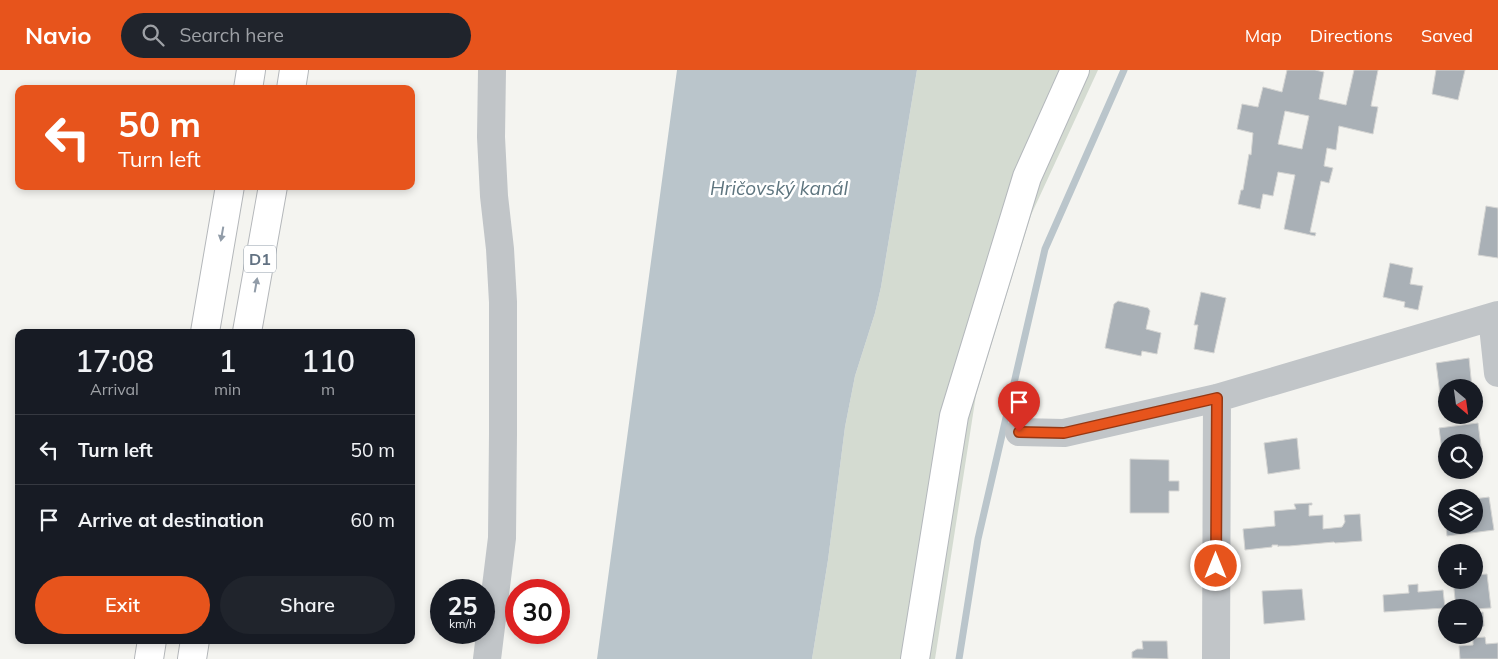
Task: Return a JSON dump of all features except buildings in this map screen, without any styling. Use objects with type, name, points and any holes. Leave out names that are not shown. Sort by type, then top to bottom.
[{"type":"main road","points":[[249,85],[251,70]]},
{"type":"main road","points":[[292,85],[294,70]]},
{"type":"main road","points":[[915,659],[954,416],[1027,177],[1075,70]]},
{"type":"main road","name":"D1","points":[[206,329],[229,190]]},
{"type":"main road","name":"D1","points":[[248,329],[272,190]]},
{"type":"main road","points":[[149,659],[151,644]]},
{"type":"main road","points":[[192,659],[194,644]]},
{"type":"street","points":[[487,659],[502,538],[503,434],[503,302],[491,138],[492,70]]},
{"type":"street","points":[[1019,432],[1064,433],[1217,398],[1495,316],[1498,373]]},
{"type":"street","points":[[1216,659],[1217,398]]},
{"type":"shaded area","points":[[917,70],[1098,70],[1031,215],[976,395],[935,659],[812,659],[828,560],[845,427],[855,376],[875,313],[881,287]]},
{"type":"water","name":"Hričovský kanál","points":[[677,70],[917,70],[881,287],[875,313],[855,376],[845,427],[828,560],[812,659],[597,659]]},
{"type":"waterway","points":[[959,659],[978,539],[1045,249],[1124,70]]},
{"type":"route","points":[[1019,432],[1064,433],[1217,398],[1216,566]]}]
